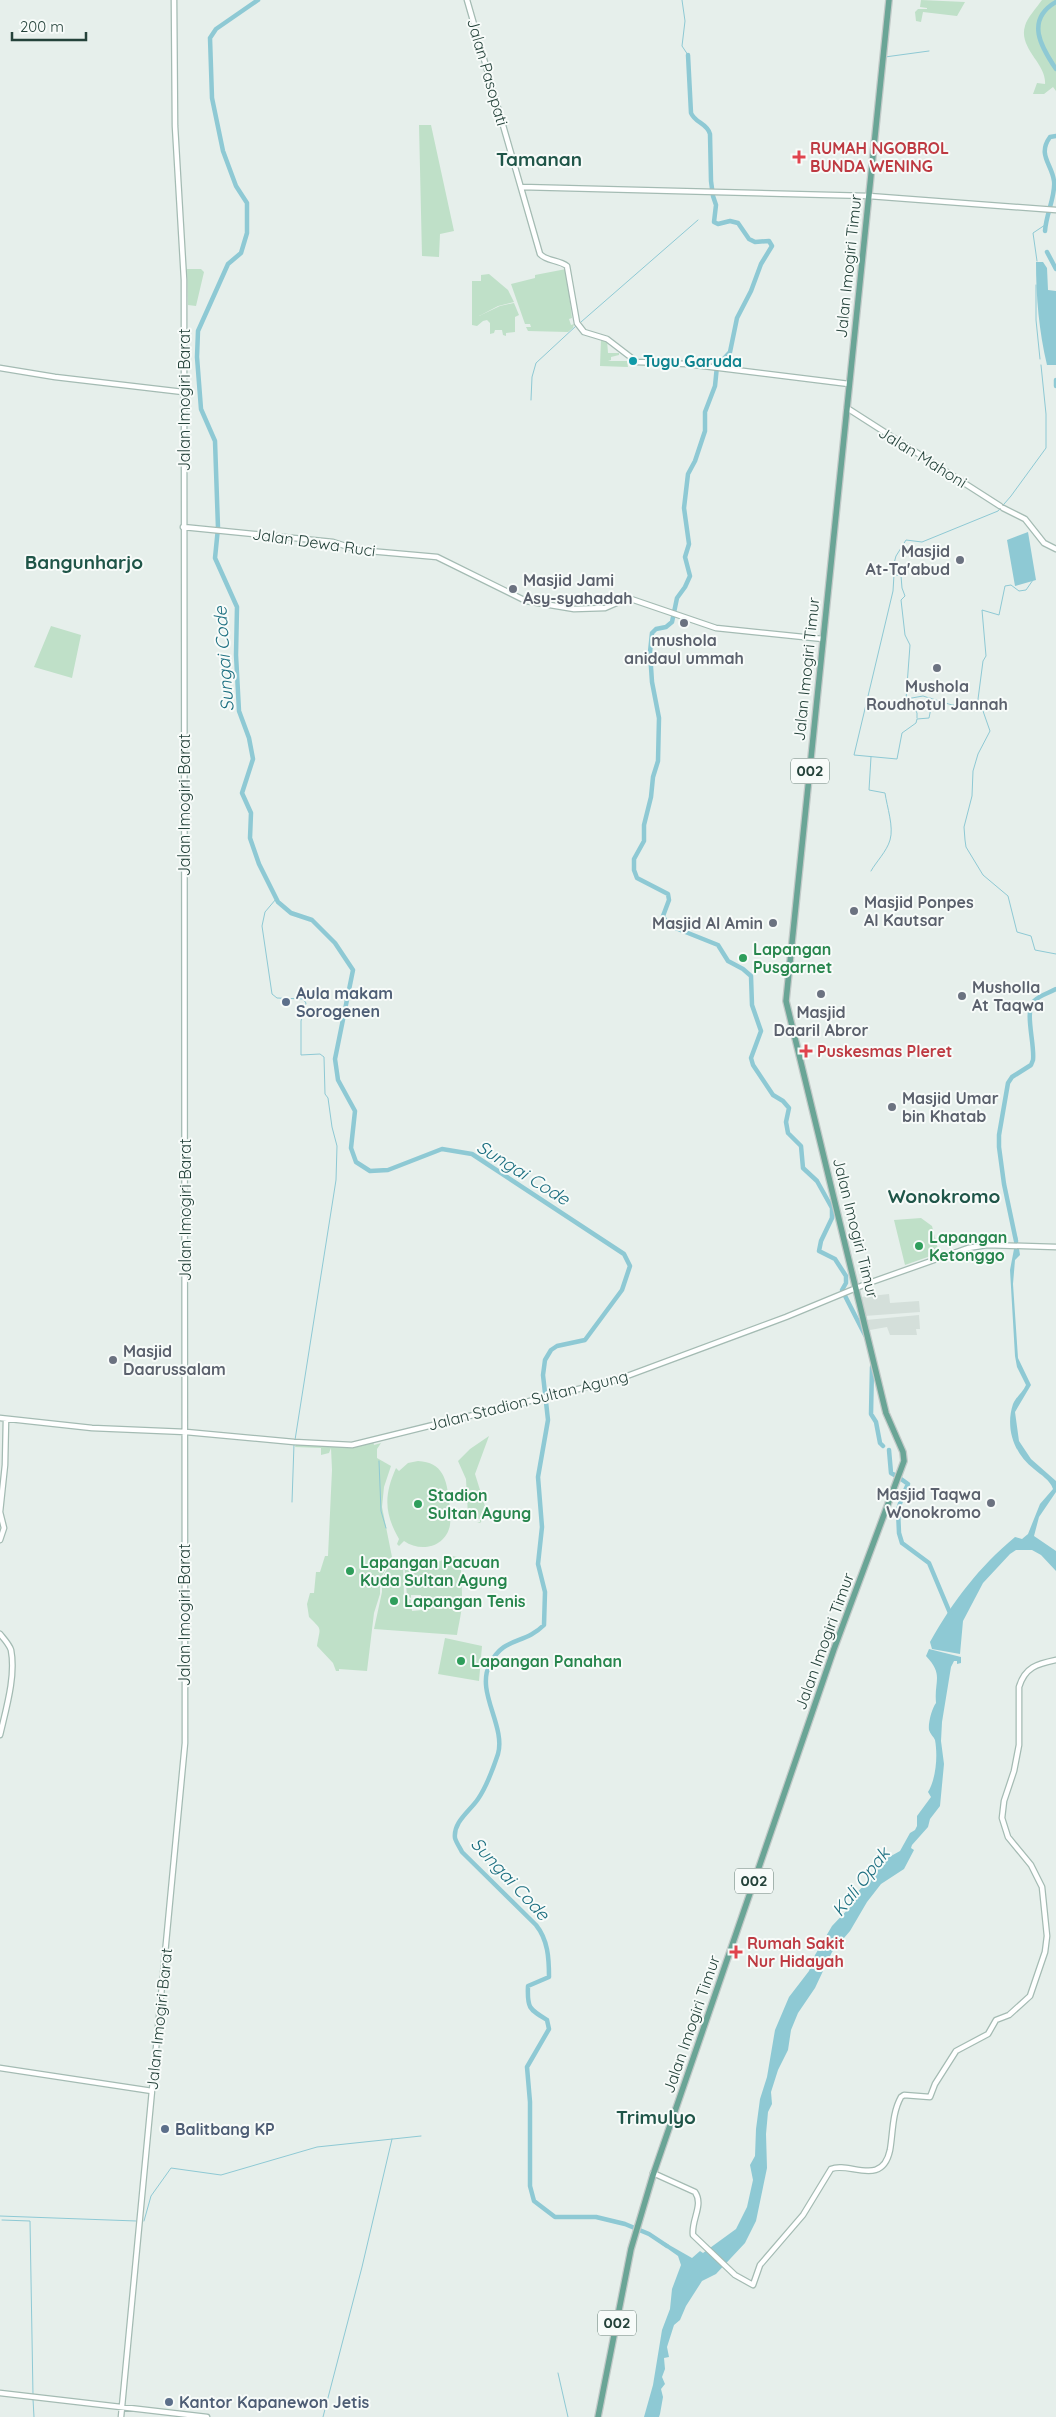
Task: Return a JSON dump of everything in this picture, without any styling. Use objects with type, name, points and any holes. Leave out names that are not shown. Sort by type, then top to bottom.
[{"type":"main road","name":"Jalan Imogiri Barat","points":[[121,2417],[185,1743],[184,280],[175,126],[174,0]]},
{"type":"main road","name":"Jalan Pasopati","points":[[467,0],[540,254],[543,257],[563,263],[568,268],[575,315],[580,328],[586,333],[607,339],[637,362],[716,368],[849,384]]},
{"type":"main road","name":"Jalan Imogiri Timur","points":[[598,2417],[637,2228],[653,2173],[834,1649],[903,1468],[904,1456],[887,1416],[786,1001],[889,0]]},
{"type":"main road","points":[[521,187],[869,196],[1053,210]]},
{"type":"main road","points":[[0,368],[55,377],[183,392]]},
{"type":"main road","name":"Jalan Mahoni","points":[[847,408],[1002,507],[1025,519],[1044,543],[1056,549]]},
{"type":"main road","name":"Jalan Dewa Ruci","points":[[183,527],[333,542],[358,550],[437,557],[526,601],[587,610],[605,608],[628,598],[716,628],[823,639]]},
{"type":"main road","name":"Jalan Stadion Sultan Agung","points":[[3,1418],[92,1428],[186,1432],[352,1445],[619,1379],[857,1288],[968,1248],[987,1245],[1056,1248]]},
{"type":"main road","points":[[0,1540],[4,1528],[0,1512],[5,1470],[3,1418]]},
{"type":"main road","points":[[0,1634],[10,1648],[11,1661],[8,1699],[0,1735]]},
{"type":"main road","points":[[653,2173],[696,2193],[699,2202],[693,2232],[738,2277],[753,2286],[760,2265],[803,2215],[831,2169],[867,2171],[880,2168],[888,2157],[893,2123],[901,2097],[904,2095],[930,2097],[935,2084],[956,2051],[988,2034],[996,2020],[1009,2015],[1030,1996],[1045,1952],[1046,1934],[1042,1887],[1031,1865],[1008,1837],[1003,1824],[1002,1813],[1019,1745],[1019,1687],[1021,1680],[1034,1665],[1056,1660]]},
{"type":"main road","points":[[0,2068],[152,2091]]},
{"type":"main road","points":[[0,2393],[207,2417]]},
{"type":"shaded area","points":[[889,1294],[890,1303],[919,1301],[920,1312],[864,1316],[861,1297]]},
{"type":"shaded area","points":[[919,1315],[920,1329],[916,1329],[917,1335],[890,1335],[887,1327],[870,1330],[866,1320]]},
{"type":"green space","points":[[921,0],[965,2],[957,16],[923,12],[921,22],[916,21],[915,12],[918,9],[927,8],[920,7]]},
{"type":"green space","points":[[1042,0],[1056,0],[1056,91],[1053,87],[1044,94],[1033,94],[1037,83],[1045,84],[1044,77],[1042,70],[1025,42],[1024,34],[1028,20]]},
{"type":"green space","points":[[419,125],[431,125],[454,231],[440,234],[439,257],[422,256]]},
{"type":"green space","points":[[187,269],[201,269],[204,272],[196,306],[188,305]]},
{"type":"green space","points":[[566,269],[572,318],[569,319],[571,325],[574,324],[573,328],[568,332],[528,331],[526,327],[531,327],[530,324],[525,324],[511,284],[535,278],[535,275]]},
{"type":"green space","points":[[489,274],[508,290],[514,302],[498,306],[479,316],[500,306],[514,303],[519,315],[515,317],[515,332],[506,333],[506,336],[503,335],[502,330],[495,330],[494,333],[490,334],[490,323],[487,320],[477,326],[472,325],[472,281],[481,281],[481,275]]},
{"type":"green space","points":[[601,339],[607,340],[608,353],[619,353],[619,355],[611,357],[611,360],[608,361],[627,361],[628,367],[600,366]]},
{"type":"green space","points":[[51,626],[81,635],[72,678],[34,667]]},
{"type":"green space","name":"Lapangan Ketonggo","points":[[921,1218],[932,1226],[939,1253],[905,1265],[894,1220]]},
{"type":"green space","points":[[489,1436],[475,1474],[485,1506],[480,1523],[477,1522],[480,1522],[480,1519],[468,1516],[466,1479],[458,1461],[470,1449]]},
{"type":"green space","name":"Lapangan Pacuan Kuda Sultan Agung","points":[[373,1441],[374,1445],[381,1443],[377,1449],[377,1458],[391,1466],[384,1487],[382,1507],[392,1557],[380,1580],[380,1594],[374,1613],[367,1671],[339,1669],[339,1671],[336,1671],[333,1663],[317,1646],[319,1629],[309,1617],[307,1604],[310,1593],[314,1593],[316,1572],[320,1572],[325,1556],[328,1556],[332,1470],[331,1448],[329,1453],[321,1455],[321,1448],[295,1447],[296,1444],[349,1447]]},
{"type":"green space","name":"Stadion Sultan Agung","points":[[418,1461],[433,1465],[442,1473],[445,1479],[450,1525],[444,1538],[432,1546],[418,1547],[404,1541],[399,1546],[397,1544],[399,1539],[388,1512],[389,1487],[396,1468],[399,1471],[408,1463]]},
{"type":"green space","points":[[452,1556],[462,1558],[462,1605],[457,1635],[374,1629],[382,1592],[382,1578],[393,1558],[403,1562],[404,1596],[411,1600],[412,1611],[422,1610],[421,1595],[411,1595],[411,1598],[407,1596],[404,1562],[428,1566]]},
{"type":"green space","name":"Lapangan Panahan","points":[[445,1638],[482,1646],[479,1681],[438,1674]]},
{"type":"water","points":[[1036,262],[1043,262],[1047,268],[1048,290],[1056,291],[1056,365],[1047,365],[1044,352],[1038,314]]},
{"type":"water","points":[[1028,532],[1036,580],[1015,586],[1007,540]]},
{"type":"water","points":[[1017,1236],[1020,1255],[1015,1260],[1013,1284],[1018,1358],[1031,1385],[1015,1412],[1019,1441],[1031,1459],[1056,1481],[1056,1492],[1039,1517],[1034,1536],[1056,1551],[1056,1571],[1041,1555],[1032,1550],[1016,1550],[1010,1554],[983,1583],[963,1621],[960,1654],[932,1649],[930,1642],[948,1613],[978,1573],[1015,1537],[1022,1539],[1028,1534],[1040,1504],[1053,1489],[1048,1480],[1021,1456],[1016,1448],[1011,1431],[1010,1422],[1013,1404],[1026,1385],[1017,1367],[1015,1356],[1010,1270],[1014,1237]]},
{"type":"water","points":[[929,1649],[961,1657],[961,1663],[957,1664],[957,1661],[954,1661],[951,1667],[942,1722],[941,1741],[944,1764],[940,1806],[930,1819],[928,1827],[912,1845],[911,1848],[914,1850],[904,1869],[881,1884],[867,1902],[850,1931],[832,1952],[815,1988],[798,2013],[791,2030],[788,2050],[778,2070],[771,2092],[772,2104],[768,2112],[766,2134],[767,2168],[756,2221],[745,2243],[716,2274],[702,2281],[686,2306],[680,2320],[674,2325],[667,2347],[669,2357],[664,2358],[665,2369],[662,2377],[665,2384],[661,2389],[663,2397],[660,2414],[659,2417],[644,2417],[653,2385],[662,2330],[670,2309],[672,2289],[681,2265],[678,2256],[661,2244],[664,2242],[692,2258],[700,2251],[703,2253],[736,2229],[747,2207],[753,2180],[750,2165],[755,2156],[760,2099],[767,2077],[775,2030],[789,1997],[809,1971],[815,1955],[832,1926],[850,1907],[852,1897],[872,1878],[882,1861],[900,1851],[910,1833],[917,1826],[917,1816],[931,1797],[928,1792],[935,1774],[936,1753],[935,1740],[929,1727],[936,1703],[937,1673],[926,1656]]},
{"type":"waterway","name":"Sungai Code","points":[[258,0],[216,29],[210,38],[212,98],[223,151],[236,186],[247,203],[247,233],[241,253],[228,264],[198,331],[197,357],[201,409],[215,441],[218,528],[215,558],[237,607],[236,655],[239,711],[249,738],[253,759],[242,793],[251,813],[250,838],[259,864],[278,902],[291,913],[312,920],[335,943],[353,970],[335,1059],[338,1080],[355,1111],[351,1148],[356,1162],[370,1171],[388,1170],[442,1149],[472,1154],[624,1254],[630,1266],[622,1290],[585,1340],[557,1346],[551,1350],[545,1360],[543,1375],[548,1420],[538,1477],[542,1527],[538,1564],[545,1592],[544,1625],[529,1636],[502,1649],[490,1664],[486,1674],[486,1686],[498,1732],[498,1754],[490,1777],[481,1794],[459,1822],[455,1838],[462,1852],[536,1925],[543,1937],[547,1950],[549,1977],[528,1986],[530,2007],[547,2020],[549,2029],[527,2067],[530,2102],[530,2186],[534,2201],[555,2217],[596,2217],[625,2224],[649,2234],[667,2246]]},
{"type":"waterway","points":[[682,0],[685,21],[682,46],[688,55]]},
{"type":"waterway","points":[[1056,2],[1046,9],[1038,25],[1041,43],[1056,69]]},
{"type":"waterway","points":[[885,57],[929,51]]},
{"type":"waterway","points":[[688,55],[691,113],[695,119],[706,127],[710,134],[711,181],[716,205],[714,222],[718,224],[730,221],[738,223],[749,239],[755,242],[769,241],[772,246],[761,264],[751,291],[737,318],[730,352],[717,366],[715,386],[705,412],[705,431],[695,461],[688,474],[684,508],[689,544],[685,557],[690,576],[677,598],[672,622],[666,627],[656,629],[652,633],[650,652],[652,682],[659,718],[658,761],[644,825],[644,841],[634,859],[634,870],[637,878],[668,894],[669,900],[663,916],[668,925],[718,945],[728,961],[751,976],[752,1005],[761,1031],[751,1058],[753,1065],[773,1095],[783,1101],[789,1108],[786,1122],[788,1133],[801,1146],[803,1168],[817,1181],[832,1208],[832,1218],[821,1241],[819,1251],[835,1259],[846,1276],[846,1283],[842,1290],[865,1335]]},
{"type":"waterway","points":[[1045,231],[1054,186],[1053,175],[1046,159],[1045,149],[1050,137],[1056,136]]},
{"type":"waterway","points":[[581,322],[698,220]]},
{"type":"waterway","points":[[1037,261],[1033,233],[1045,225]]},
{"type":"waterway","points":[[1047,252],[1056,269]]},
{"type":"waterway","points":[[1036,285],[1036,320],[1040,359]]},
{"type":"waterway","points":[[531,400],[532,377],[536,363],[576,326]]},
{"type":"waterway","points":[[1041,365],[1046,414],[1046,448],[998,511],[922,542],[906,540],[896,556],[891,574],[901,576],[905,596],[901,600],[905,635],[910,645],[906,699],[923,696],[952,705],[973,706],[983,711],[990,731],[978,754],[973,771],[972,796],[964,827],[966,847],[983,875],[1008,896],[1017,932],[1031,936],[1035,950],[1056,954]]},
{"type":"waterway","points":[[1056,380],[1056,386]]},
{"type":"waterway","points":[[894,575],[893,591],[854,755],[897,759],[902,733],[916,723],[917,719],[929,718],[930,698]]},
{"type":"waterway","points":[[977,707],[983,661],[986,656],[982,610],[999,615],[1005,586],[1011,585],[1019,591],[1026,590],[1033,580]]},
{"type":"waterway","points":[[909,699],[917,713],[917,718]]},
{"type":"waterway","points":[[871,757],[869,790],[885,793],[890,817],[891,835],[889,844],[871,871]]},
{"type":"waterway","points":[[276,899],[265,912],[262,926],[272,994],[277,998],[303,999],[306,1003],[301,1021],[301,1055],[320,1054],[324,1057],[325,1094],[328,1098],[337,1146],[336,1180],[295,1440]]},
{"type":"waterway","points":[[1016,1241],[1004,1184],[999,1135],[1008,1083],[1012,1077],[1031,1065],[1033,1060],[1030,1020],[1031,1006],[1039,997],[1056,989]]},
{"type":"waterway","points":[[872,1367],[871,1414],[876,1422],[880,1443],[883,1446]]},
{"type":"waterway","points":[[292,1502],[294,1444]]},
{"type":"waterway","points":[[889,1450],[891,1473],[898,1477]]},
{"type":"waterway","points":[[379,1461],[381,1511],[386,1528]]},
{"type":"waterway","points":[[901,1479],[908,1484],[903,1495]]},
{"type":"waterway","points":[[902,1497],[898,1510],[899,1533],[902,1543],[929,1563],[950,1613]]},
{"type":"waterway","points":[[144,2221],[151,2196],[171,2168],[221,2175],[317,2147],[421,2136]]},
{"type":"waterway","points":[[323,2417],[362,2267],[392,2139]]},
{"type":"waterway","points":[[0,2216],[136,2221]]},
{"type":"waterway","points":[[2,2220],[30,2221],[33,2395]]},
{"type":"waterway","points":[[558,2373],[568,2417]]},
{"type":"waterway","points":[[33,2399],[34,2417]]},
{"type":"place","name":"RUMAH NGOBROL BUNDA WENING","points":[[799,157]]},
{"type":"place","name":"Tugu Garuda","points":[[633,361]]},
{"type":"place","name":"Masjid At-Ta'abud","points":[[960,560]]},
{"type":"place","name":"Masjid Jami Asy-syahadah","points":[[513,589]]},
{"type":"place","name":"mushola anidaul ummah","points":[[684,623]]},
{"type":"place","name":"Mushola Roudhotul Jannah","points":[[937,668]]},
{"type":"place","name":"Masjid Ponpes Al Kautsar","points":[[854,911]]},
{"type":"place","name":"Masjid Al Amin","points":[[773,923]]},
{"type":"place","name":"Lapangan Pusgarnet","points":[[743,958]]},
{"type":"place","name":"Masjid Daaril Abror","points":[[821,994]]},
{"type":"place","name":"Musholla At Taqwa","points":[[962,996]]},
{"type":"place","name":"Aula makam Sorogenen","points":[[286,1002]]},
{"type":"place","name":"Puskesmas Pleret","points":[[806,1051]]},
{"type":"place","name":"Masjid Umar bin Khatab","points":[[892,1107]]},
{"type":"place","name":"Lapangan Ketonggo","points":[[919,1246]]},
{"type":"place","name":"Masjid Daarussalam","points":[[113,1360]]},
{"type":"place","name":"Masjid Taqwa Wonokromo","points":[[991,1503]]},
{"type":"place","name":"Stadion Sultan Agung","points":[[418,1504]]},
{"type":"place","name":"Lapangan Pacuan Kuda Sultan Agung","points":[[350,1571]]},
{"type":"place","name":"Lapangan Tenis","points":[[394,1601]]},
{"type":"place","name":"Lapangan Panahan","points":[[461,1661]]},
{"type":"place","name":"Rumah Sakit Nur Hidayah","points":[[736,1952]]},
{"type":"place","name":"Balitbang KP","points":[[165,2129]]},
{"type":"place","name":"Kantor Kapanewon Jetis","points":[[169,2402]]},
{"type":"district","name":"Tamanan","points":[[539,159]]},
{"type":"district","name":"Bangunharjo","points":[[84,562]]},
{"type":"district","name":"Wonokromo","points":[[944,1196]]},
{"type":"district","name":"Trimulyo","points":[[656,2117]]},
{"type":"water label","name":"Kali Opak","points":[[861,1882]]}]
